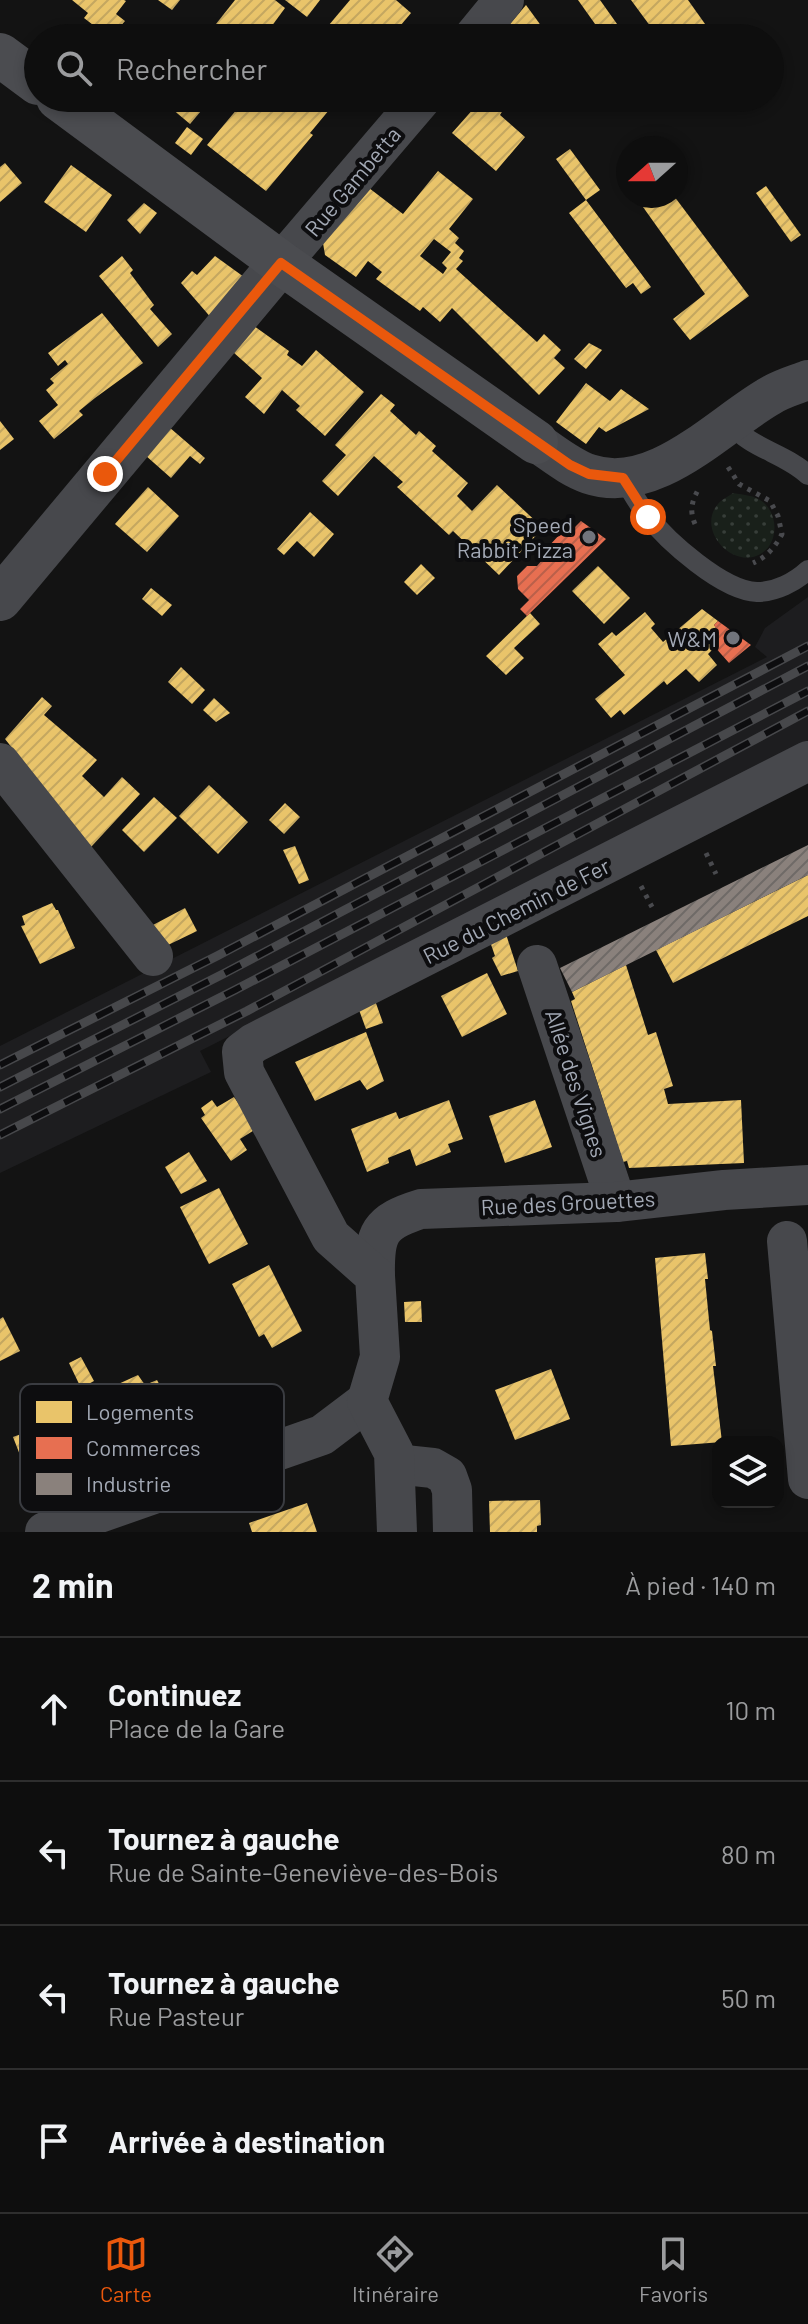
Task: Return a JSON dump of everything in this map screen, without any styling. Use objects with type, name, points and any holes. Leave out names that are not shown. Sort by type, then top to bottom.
[{"type":"main road","points":[[0,55],[24,73]]},
{"type":"main road","points":[[77,112],[281,263],[536,442]]},
{"type":"street","points":[[484,24],[504,0]]},
{"type":"street","name":"Rue Gambetta","points":[[281,263],[410,112]]},
{"type":"street","points":[[0,599],[281,263]]},
{"type":"street","points":[[536,442],[589,474],[623,478],[672,462],[770,395],[808,380]]},
{"type":"street","name":"Rue du Chemin de Fer","points":[[375,1276],[331,1237],[244,1072],[242,1052],[254,1043],[808,761]]},
{"type":"street","points":[[0,763],[153,956]]},
{"type":"street","name":"Allée des Vignes","points":[[537,965],[616,1202]]},
{"type":"street","name":"Rue des Grouettes","points":[[375,1276],[374,1245],[382,1228],[397,1217],[421,1209],[616,1202],[724,1190],[808,1185]]},
{"type":"street","points":[[787,1241],[808,1479]]},
{"type":"street","points":[[284,1448],[322,1435],[367,1401],[380,1357],[375,1276]]},
{"type":"street","points":[[367,1401],[394,1453],[397,1532]]},
{"type":"street","points":[[395,1464],[433,1468],[447,1476],[452,1490],[453,1532]]},
{"type":"street","points":[[45,1532],[102,1512]]},
{"type":"lane","points":[[731,424],[749,441],[795,463],[808,475]]},
{"type":"lane","points":[[623,478],[648,517],[704,570],[731,584],[757,592],[783,587],[808,570]]},
{"type":"path","points":[[718,472],[727,466],[739,484],[770,501],[782,534],[767,555],[756,562],[744,564],[731,584]]},
{"type":"path","points":[[697,531],[691,513],[692,501],[701,484]]},
{"type":"shaded area","points":[[733,493],[760,500],[773,516],[772,541],[761,554],[743,557],[733,554],[725,549],[713,532],[713,513],[719,503]]},
{"type":"shaded area","points":[[808,597],[808,745],[200,1051],[211,1072],[0,1173],[0,1046],[767,657],[755,647],[765,628]]},
{"type":"building: Logements","points":[[72,0],[126,1],[116,14],[125,21],[122,24],[92,24],[84,18],[88,13]]},
{"type":"building: Logements","points":[[158,0],[180,0],[172,10]]},
{"type":"building: Logements","points":[[235,0],[275,0],[285,8],[273,24],[216,24]]},
{"type":"building: Logements","points":[[285,0],[320,0],[307,17]]},
{"type":"building: Logements","points":[[350,0],[396,0],[411,13],[402,24],[330,24]]},
{"type":"building: Logements","points":[[578,0],[600,0],[617,24],[595,24]]},
{"type":"building: Logements","points":[[631,0],[688,0],[705,24],[649,24]]},
{"type":"building: Logements","points":[[526,5],[540,24],[510,24]]},
{"type":"building: Logements","points":[[176,112],[200,112],[190,124]]},
{"type":"building: Logements","points":[[235,112],[327,112],[310,133],[313,135],[266,191],[207,145]]},
{"type":"building: Logements","points":[[471,112],[502,112],[500,115],[525,137],[496,171],[452,133]]},
{"type":"building: Logements","points":[[187,127],[203,139],[191,155],[175,143]]},
{"type":"building: Logements","points":[[570,149],[600,190],[586,200],[556,159]]},
{"type":"building: Logements","points":[[5,163],[22,183],[0,202],[0,167]]},
{"type":"building: Logements","points":[[71,165],[112,195],[86,232],[44,202]]},
{"type":"building: Logements","points":[[438,171],[473,199],[449,229],[459,238],[455,243],[464,251],[459,258],[463,261],[456,269],[537,342],[544,334],[561,350],[554,358],[565,368],[539,395],[452,308],[440,322],[423,307],[420,311],[376,279],[382,272],[368,261],[356,277],[325,255],[323,243],[369,188],[403,214]],"holes":[[[434,239],[451,252],[442,263],[447,268],[443,274],[420,256]]]},
{"type":"building: Logements","points":[[766,186],[801,235],[791,242],[756,193]]},
{"type":"building: Logements","points":[[586,200],[651,287],[641,294],[633,283],[626,288],[569,213]]},
{"type":"building: Logements","points":[[144,203],[157,213],[140,234],[127,220]]},
{"type":"building: Logements","points":[[644,208],[683,208],[749,296],[690,340],[673,319],[705,294]]},
{"type":"building: Logements","points":[[122,256],[133,270],[130,273],[154,305],[150,309],[172,334],[158,347],[99,276]]},
{"type":"building: Logements","points":[[215,256],[244,277],[213,320],[181,283],[192,271],[197,275]]},
{"type":"building: Logements","points":[[102,313],[143,363],[79,411],[83,415],[54,439],[39,421],[58,405],[46,390],[54,383],[50,379],[68,364],[65,360],[58,366],[48,353]]},
{"type":"building: Logements","points":[[254,326],[289,351],[287,355],[302,366],[316,350],[364,392],[325,436],[296,410],[300,406],[282,390],[264,414],[245,397],[262,378],[233,352]]},
{"type":"building: Logements","points":[[589,343],[602,350],[586,369],[574,359]]},
{"type":"building: Logements","points":[[586,383],[610,401],[621,389],[649,409],[606,432],[599,427],[586,444],[556,422]]},
{"type":"building: Logements","points":[[381,394],[395,405],[390,411],[416,435],[419,431],[436,446],[432,451],[468,483],[457,496],[472,511],[497,485],[543,528],[499,575],[453,531],[449,535],[397,487],[403,482],[374,456],[338,496],[322,481],[346,455],[335,445]]},
{"type":"building: Logements","points":[[0,421],[14,439],[0,450]]},
{"type":"building: Logements","points":[[169,427],[205,458],[200,464],[190,456],[171,478],[145,455]]},
{"type":"building: Logements","points":[[148,487],[179,516],[147,552],[115,524]]},
{"type":"building: Logements","points":[[310,512],[334,534],[314,557],[297,541],[284,555],[277,549]]},
{"type":"building: Logements","points":[[421,564],[435,578],[417,595],[404,582]]},
{"type":"building: Logements","points":[[598,566],[630,598],[604,624],[572,591]]},
{"type":"building: Logements","points":[[151,588],[172,605],[162,616],[142,599]]},
{"type":"building: Logements","points":[[702,609],[718,621],[714,625],[716,628],[706,637],[715,647],[708,654],[717,665],[699,682],[686,669],[667,685],[664,681],[624,715],[620,710],[611,718],[595,699],[625,675],[598,644],[612,632],[616,636],[645,612],[655,624],[651,628],[663,642]]},
{"type":"building: Logements","points":[[530,613],[540,624],[514,648],[524,658],[506,675],[486,656]]},
{"type":"building: Logements","points":[[181,667],[205,690],[192,704],[168,682]]},
{"type":"building: Logements","points":[[42,697],[52,706],[44,715],[97,760],[82,776],[104,797],[122,777],[140,794],[91,847],[5,739]]},
{"type":"building: Logements","points":[[214,698],[230,713],[216,722],[203,710]]},
{"type":"building: Logements","points":[[209,785],[248,822],[218,854],[179,816]]},
{"type":"building: Logements","points":[[154,797],[177,818],[144,852],[122,830]]},
{"type":"building: Logements","points":[[285,803],[300,817],[284,834],[269,820]]},
{"type":"building: Logements","points":[[295,846],[309,880],[299,884],[283,850]]},
{"type":"building: Logements","points":[[808,875],[808,916],[673,983],[656,950]]},
{"type":"building: Logements","points":[[52,903],[75,948],[40,964],[21,926],[25,925],[22,916]]},
{"type":"building: Logements","points":[[185,908],[197,931],[168,945],[153,925]]},
{"type":"building: Logements","points":[[505,931],[518,971],[501,976],[492,958],[495,956],[487,933]]},
{"type":"building: Logements","points":[[626,965],[648,1035],[656,1032],[673,1086],[664,1089],[668,1104],[741,1100],[744,1163],[629,1168],[627,1161],[623,1162],[571,1001],[575,999],[572,992]]},
{"type":"building: Logements","points":[[487,973],[507,1014],[462,1037],[441,996]]},
{"type":"building: Logements","points":[[372,992],[383,1023],[366,1029],[355,999]]},
{"type":"building: Logements","points":[[366,1032],[384,1081],[367,1090],[360,1080],[315,1101],[295,1062]]},
{"type":"building: Logements","points":[[234,1097],[256,1129],[240,1139],[247,1150],[231,1161],[201,1118],[205,1115],[201,1108],[212,1100],[217,1107]]},
{"type":"building: Logements","points":[[449,1100],[463,1139],[448,1144],[451,1152],[416,1166],[410,1149],[388,1158],[389,1163],[367,1172],[351,1129],[396,1112],[399,1119]]},
{"type":"building: Logements","points":[[535,1100],[552,1147],[505,1163],[489,1116]]},
{"type":"building: Logements","points":[[189,1152],[207,1181],[181,1194],[165,1167]]},
{"type":"building: Logements","points":[[219,1188],[248,1244],[209,1264],[180,1207]]},
{"type":"building: Logements","points":[[705,1253],[721,1436],[712,1436],[712,1443],[671,1446],[655,1258]]},
{"type":"building: Logements","points":[[269,1265],[302,1331],[272,1348],[264,1334],[259,1337],[232,1284]]},
{"type":"building: Logements","points":[[421,1301],[422,1322],[405,1322],[404,1302]]},
{"type":"building: Logements","points":[[3,1317],[20,1351],[0,1361],[0,1319]]},
{"type":"building: Logements","points":[[81,1357],[94,1381],[79,1384],[69,1363]]},
{"type":"building: Logements","points":[[551,1369],[570,1419],[515,1440],[495,1390]]},
{"type":"building: Logements","points":[[138,1375],[144,1384],[118,1384]]},
{"type":"building: Logements","points":[[20,1434],[20,1455],[13,1437]]},
{"type":"building: Logements","points":[[540,1500],[541,1525],[537,1526],[537,1532],[490,1532],[489,1501]]},
{"type":"building: Logements","points":[[307,1503],[317,1532],[252,1532],[249,1523]]},
{"type":"building: Commerces","points":[[581,521],[606,539],[527,616],[520,609],[529,600],[518,589],[517,576],[527,566],[537,566],[561,533],[567,535]]},
{"type":"building: Commerces","points":[[718,621],[751,645],[729,663],[706,637],[716,628],[714,625]]},
{"type":"building: Industrie","points":[[808,845],[808,875],[572,992],[560,968]]},
{"type":"railway","points":[[0,1065],[217,956],[808,646]]},
{"type":"railway","points":[[0,1087],[225,973],[808,666]]},
{"type":"railway","points":[[0,1109],[808,691]]},
{"type":"railway","points":[[0,1135],[247,1011],[808,711]]},
{"type":"place","name":"Speed Rabbit Pizza","points":[[589,537]]},
{"type":"place","name":"W&M","points":[[733,638]]},
{"type":"route","points":[[105,474],[281,263],[570,465],[589,474],[623,478],[648,517]]}]
